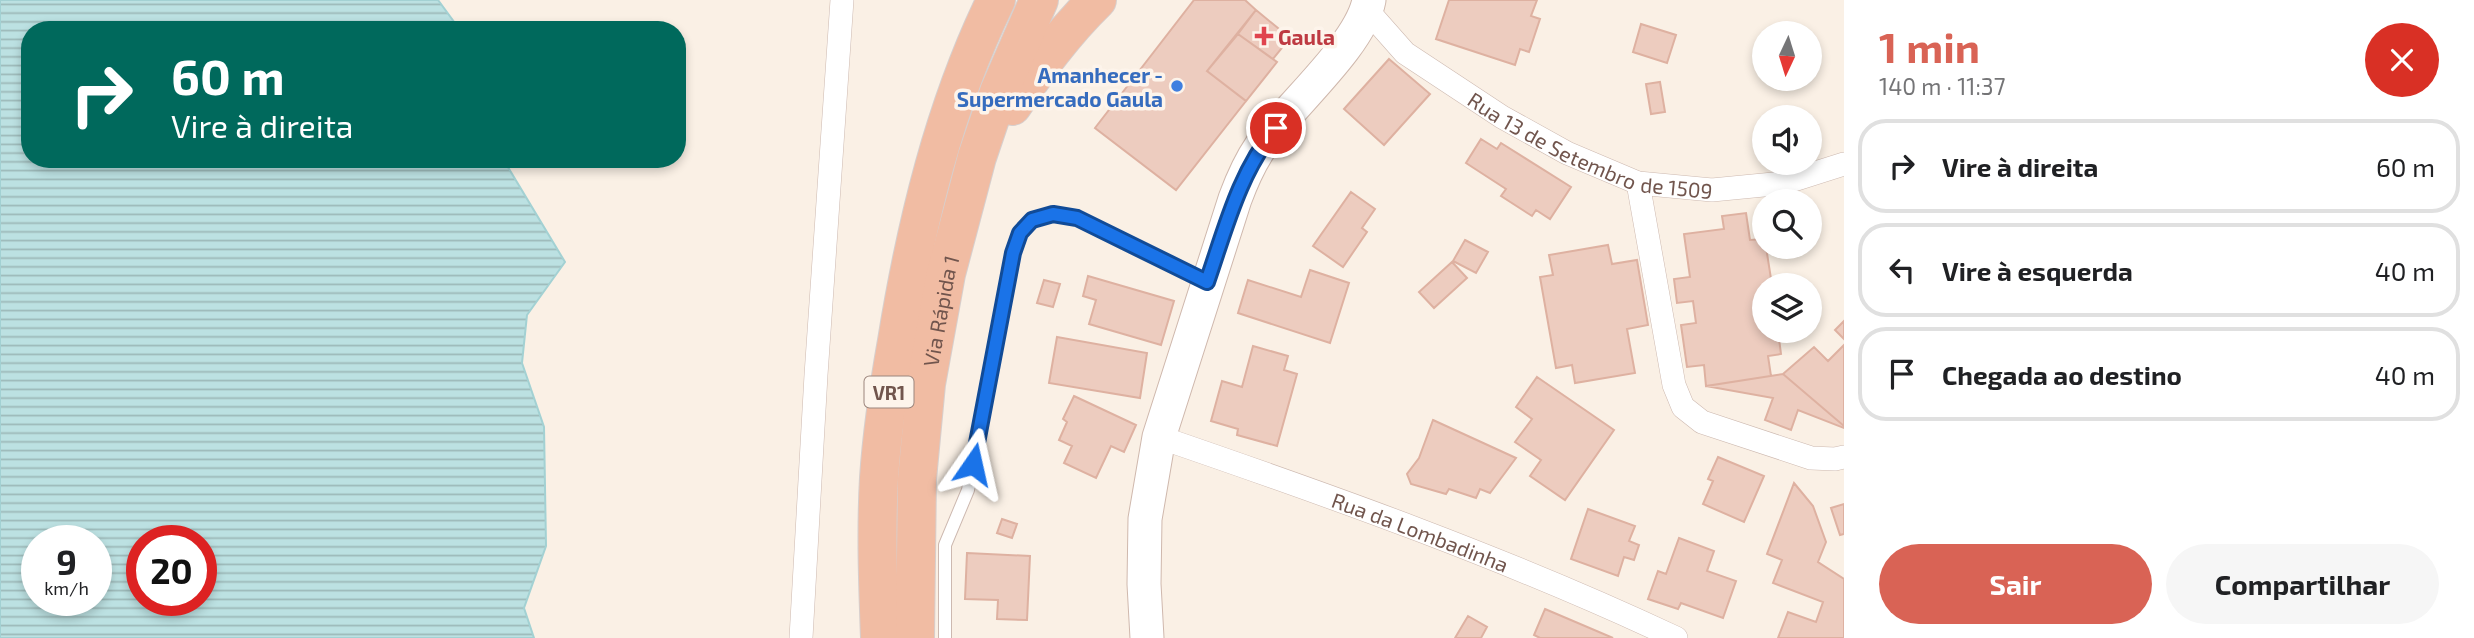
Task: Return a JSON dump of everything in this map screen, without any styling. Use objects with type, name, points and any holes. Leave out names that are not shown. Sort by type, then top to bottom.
[{"type":"highway","name":"Via Rápida 1","points":[[880,638],[877,557],[879,478],[907,278],[938,150],[976,41],[996,0]]},
{"type":"highway","name":"Via Rápida 1","points":[[915,638],[917,479],[926,384],[946,274],[977,157],[999,92],[1040,0]]},
{"type":"highway","points":[[977,157],[1041,64],[1076,20],[1097,0]]},
{"type":"main road","points":[[1147,638],[1145,520],[1158,438],[1207,282],[1246,171],[1261,146],[1336,56],[1368,5]]},
{"type":"street","points":[[801,638],[842,0]]},
{"type":"street","name":"Rua 13 de Setembro de 1509","points":[[1368,5],[1405,53],[1502,117],[1567,153],[1638,183],[1712,190],[1784,183],[1844,164]]},
{"type":"street","points":[[1638,183],[1674,385],[1683,407],[1702,422],[1811,458],[1844,457]]},
{"type":"street","name":"Rua da Lombadinha","points":[[1158,438],[1341,499],[1586,596],[1676,638]]},
{"type":"lane","points":[[945,638],[945,545],[968,490],[1013,253],[1020,233],[1032,220],[1053,214],[1077,218],[1207,282]]},
{"type":"water","points":[[0,0],[438,0],[453,21],[21,21],[21,168],[508,168],[565,262],[527,315],[522,363],[544,427],[546,546],[524,608],[534,638],[0,638]]},
{"type":"building","name":"Amanhecer - Supermercado Gaula","points":[[1194,0],[1245,0],[1256,10],[1207,71],[1246,101],[1176,190],[1095,128]]},
{"type":"building","points":[[1449,0],[1537,0],[1531,16],[1540,19],[1529,52],[1520,49],[1515,65],[1436,39]]},
{"type":"building","name":"Gaula","points":[[1256,10],[1290,38],[1273,59],[1238,34]]},
{"type":"building","points":[[1641,24],[1676,35],[1667,63],[1633,52]]},
{"type":"building","points":[[1238,34],[1277,62],[1246,101],[1207,71]]},
{"type":"building","points":[[1389,59],[1430,94],[1384,145],[1344,109]]},
{"type":"building","points":[[1660,82],[1665,112],[1651,114],[1646,84]]},
{"type":"building","points":[[1481,139],[1497,149],[1501,143],[1571,187],[1550,219],[1536,210],[1532,216],[1501,196],[1506,189],[1466,163]]},
{"type":"building","points":[[1351,192],[1375,209],[1362,228],[1367,232],[1343,267],[1313,246]]},
{"type":"building","points":[[1746,213],[1752,240],[1752,259],[1768,259],[1770,273],[1752,273],[1752,343],[1780,343],[1781,354],[1768,356],[1771,376],[1706,386],[1704,365],[1687,367],[1681,325],[1696,323],[1693,301],[1677,303],[1674,279],[1690,277],[1684,234],[1724,229],[1722,216]]},
{"type":"building","points":[[1465,240],[1488,252],[1476,273],[1453,261]]},
{"type":"building","points":[[1608,245],[1612,264],[1637,260],[1648,325],[1627,329],[1635,373],[1575,383],[1572,365],[1556,368],[1540,277],[1553,275],[1549,255]]},
{"type":"building","points":[[1452,262],[1467,278],[1434,308],[1419,292]]},
{"type":"building","points":[[1310,270],[1349,283],[1330,343],[1238,313],[1248,280],[1301,297]]},
{"type":"building","points":[[1088,276],[1174,301],[1161,345],[1089,324],[1096,300],[1083,296]]},
{"type":"building","points":[[1044,280],[1060,284],[1053,307],[1037,303]]},
{"type":"building","points":[[1844,321],[1844,339],[1835,330]]},
{"type":"building","points":[[1057,337],[1147,353],[1140,398],[1049,383]]},
{"type":"building","points":[[1844,345],[1844,426],[1783,374],[1814,347],[1828,361]]},
{"type":"building","points":[[1253,346],[1288,356],[1284,370],[1297,374],[1277,446],[1237,435],[1238,429],[1211,421],[1222,381],[1242,387]]},
{"type":"building","points":[[1783,374],[1844,428],[1798,410],[1791,430],[1765,420],[1773,398],[1706,386]]},
{"type":"building","points":[[1537,377],[1614,430],[1565,500],[1530,476],[1541,460],[1515,442],[1532,419],[1516,407]]},
{"type":"building","points":[[1074,396],[1136,425],[1124,452],[1111,446],[1096,478],[1064,463],[1072,446],[1059,440],[1067,422],[1063,419]]},
{"type":"building","points":[[1433,420],[1516,458],[1490,493],[1480,489],[1476,498],[1449,489],[1446,494],[1411,484],[1407,474],[1419,458]]},
{"type":"building","points":[[1718,457],[1764,476],[1744,522],[1703,504],[1713,481],[1708,479]]},
{"type":"building","points":[[1794,483],[1813,506],[1826,542],[1818,562],[1844,579],[1844,638],[1778,638],[1788,612],[1816,622],[1823,602],[1773,583],[1782,560],[1767,554]]},
{"type":"building","points":[[1844,504],[1844,534],[1840,535],[1831,508]]},
{"type":"building","points":[[1588,509],[1635,526],[1629,541],[1639,545],[1634,560],[1624,557],[1618,576],[1571,559]]},
{"type":"building","points":[[1002,519],[1017,524],[1012,538],[997,533]]},
{"type":"building","points":[[1679,538],[1714,551],[1707,571],[1736,581],[1723,618],[1681,603],[1678,609],[1648,599],[1658,571],[1666,574]]},
{"type":"building","points":[[967,553],[1030,556],[1027,620],[997,619],[998,600],[965,599]]},
{"type":"building","points":[[1545,609],[1613,638],[1540,638],[1534,635]]},
{"type":"building","points":[[1468,616],[1487,627],[1481,638],[1455,638]]},
{"type":"place","name":"Gaula","points":[[1264,36]]},
{"type":"place","name":"Amanhecer - Supermercado Gaula","points":[[1177,86]]},
{"type":"route","points":[[973,464],[1013,253],[1020,233],[1032,220],[1053,214],[1077,218],[1207,282],[1246,171],[1276,128]]}]
